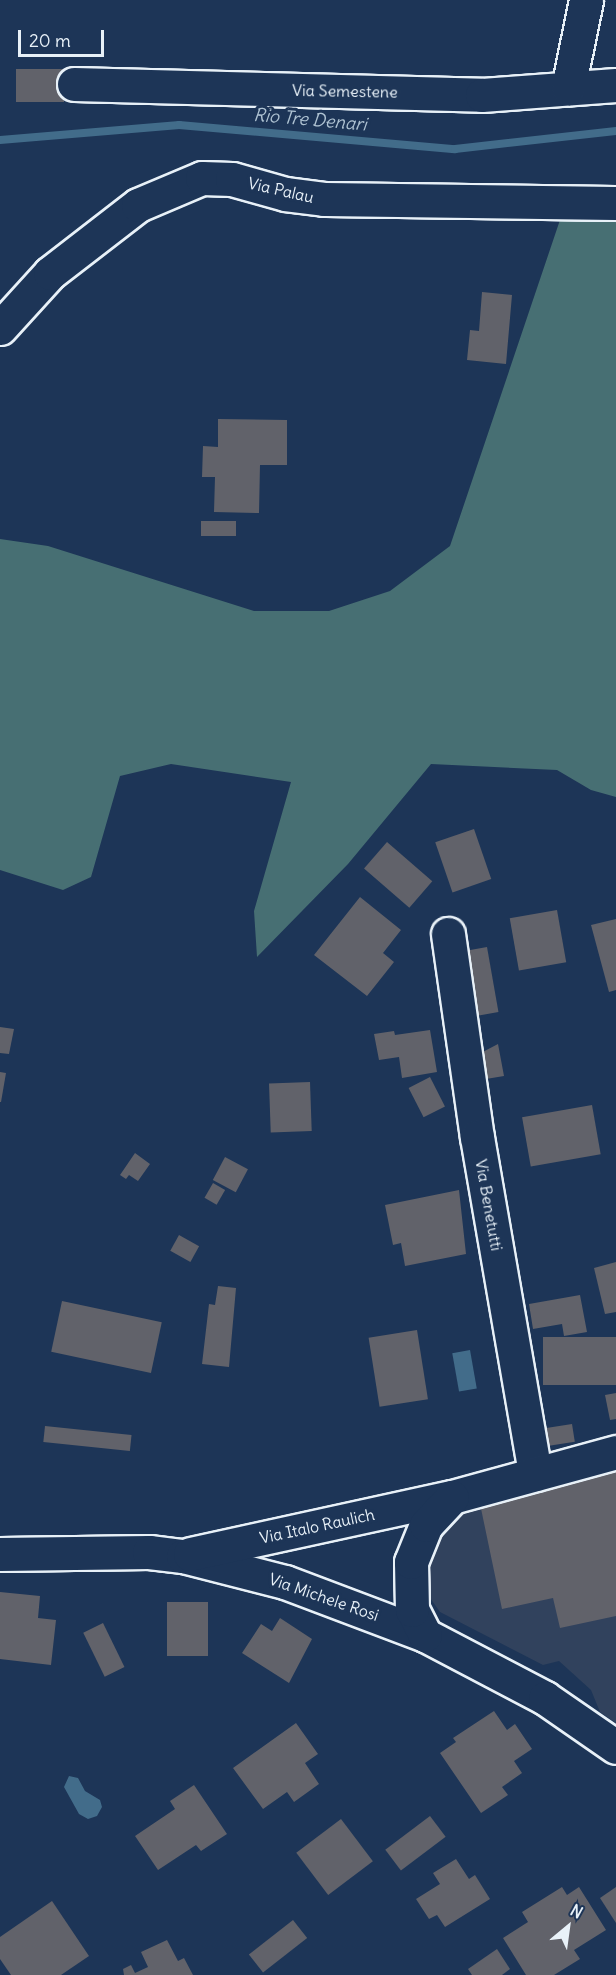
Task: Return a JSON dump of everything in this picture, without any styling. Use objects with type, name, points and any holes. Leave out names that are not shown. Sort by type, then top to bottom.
[{"type":"street","points":[[568,88],[586,0]]},
{"type":"street","name":"Via Semestene","points":[[75,84],[482,95],[616,85]]},
{"type":"street","name":"Via Palau","points":[[0,328],[50,273],[138,205],[191,180],[222,177],[285,194],[324,199],[616,203]]},
{"type":"street","name":"Via Benetutti","points":[[448,934],[477,1137],[535,1474]]},
{"type":"street","name":"Via Italo Raulich","points":[[183,1556],[452,1497],[616,1452]]},
{"type":"street","points":[[424,1635],[412,1610],[411,1562],[426,1525],[452,1497]]},
{"type":"street","name":"Via Michele Rosi","points":[[0,1554],[116,1551],[183,1556],[285,1582],[424,1635],[545,1698],[616,1747]]},
{"type":"shaded area","points":[[470,1350],[477,1388],[459,1392],[452,1353]]},
{"type":"shaded area","points":[[616,1471],[616,1723],[600,1712],[591,1690],[559,1661],[543,1665],[440,1612],[423,1588],[428,1553],[449,1523],[479,1499]]},
{"type":"shaded area","points":[[69,1776],[78,1778],[85,1791],[100,1800],[102,1807],[97,1816],[88,1819],[79,1814],[64,1787]]},
{"type":"green space","points":[[616,212],[616,797],[591,790],[557,770],[431,764],[348,864],[257,957],[254,911],[291,782],[171,764],[120,776],[91,877],[63,890],[0,870],[0,539],[48,546],[254,611],[329,611],[390,591],[450,546],[562,214]]},
{"type":"building","points":[[16,69],[64,69],[64,102],[16,102]]},
{"type":"building","points":[[482,292],[512,295],[506,364],[467,360],[470,330],[479,331]]},
{"type":"building","points":[[218,419],[287,420],[287,465],[260,465],[259,513],[214,512],[215,477],[202,477],[203,446],[218,447]]},
{"type":"building","points":[[201,521],[236,521],[236,536],[201,536]]},
{"type":"building","points":[[474,829],[491,879],[452,892],[435,842]]},
{"type":"building","points":[[387,842],[432,881],[409,908],[364,868]]},
{"type":"building","points":[[360,897],[401,930],[383,953],[394,962],[367,996],[314,955]]},
{"type":"building","points":[[557,910],[566,962],[519,971],[510,918]]},
{"type":"building","points":[[616,919],[616,990],[609,992],[591,925]]},
{"type":"building","points":[[487,947],[498,1012],[475,1016],[463,951]]},
{"type":"building","points":[[0,1027],[14,1029],[9,1054],[0,1053]]},
{"type":"building","points":[[430,1030],[437,1072],[402,1078],[399,1057],[379,1060],[374,1034],[394,1031],[395,1035]]},
{"type":"building","points":[[498,1044],[504,1076],[480,1080],[475,1056]]},
{"type":"building","points":[[0,1072],[6,1073],[1,1102],[0,1102]]},
{"type":"building","points":[[430,1077],[445,1106],[424,1117],[409,1088]]},
{"type":"building","points":[[310,1082],[312,1131],[271,1132],[269,1083]]},
{"type":"building","points":[[592,1105],[601,1154],[531,1167],[522,1117]]},
{"type":"building","points":[[135,1153],[150,1164],[138,1181],[129,1175],[126,1179],[120,1175]]},
{"type":"building","points":[[225,1157],[248,1169],[236,1192],[213,1180]]},
{"type":"building","points":[[213,1183],[225,1190],[217,1205],[204,1198]]},
{"type":"building","points":[[459,1190],[466,1254],[405,1266],[401,1243],[393,1245],[385,1205]]},
{"type":"building","points":[[179,1235],[199,1246],[190,1262],[170,1251]]},
{"type":"building","points":[[616,1262],[616,1312],[605,1314],[594,1268]]},
{"type":"building","points":[[218,1286],[236,1288],[229,1367],[202,1364],[209,1304],[215,1305]]},
{"type":"building","points":[[580,1295],[587,1332],[564,1336],[562,1324],[533,1329],[529,1304]]},
{"type":"building","points":[[62,1301],[162,1322],[151,1373],[51,1352]]},
{"type":"building","points":[[417,1330],[428,1399],[380,1407],[369,1338]]},
{"type":"building","points":[[543,1337],[616,1337],[616,1385],[543,1385]]},
{"type":"building","points":[[616,1393],[616,1419],[610,1420],[605,1395]]},
{"type":"building","points":[[572,1424],[575,1442],[549,1446],[546,1428]]},
{"type":"building","points":[[45,1426],[132,1435],[130,1451],[43,1442]]},
{"type":"building","points":[[616,1471],[616,1616],[560,1628],[553,1598],[502,1609],[479,1499]]},
{"type":"building","points":[[0,1592],[40,1596],[38,1618],[56,1620],[51,1665],[0,1659]]},
{"type":"building","points":[[167,1602],[208,1602],[208,1656],[167,1656]]},
{"type":"building","points":[[280,1618],[312,1639],[289,1683],[242,1653],[261,1624],[272,1631]]},
{"type":"building","points":[[103,1623],[124,1667],[105,1677],[83,1633]]},
{"type":"building","points":[[494,1711],[507,1730],[515,1724],[532,1749],[514,1761],[522,1773],[502,1787],[508,1795],[481,1813],[440,1753],[456,1742],[453,1738]]},
{"type":"building","points":[[296,1723],[318,1754],[305,1763],[319,1784],[294,1802],[287,1792],[263,1809],[233,1768]]},
{"type":"building","points":[[194,1785],[227,1834],[201,1851],[196,1845],[158,1870],[135,1836],[175,1809],[170,1801]]},
{"type":"building","points":[[430,1816],[446,1837],[401,1870],[385,1850]]},
{"type":"building","points":[[341,1819],[373,1861],[328,1895],[296,1853]]},
{"type":"building","points":[[456,1859],[469,1879],[475,1875],[490,1899],[445,1927],[437,1915],[429,1919],[416,1899],[440,1884],[433,1873]]},
{"type":"building","points":[[562,1887],[567,1895],[579,1887],[606,1930],[574,1950],[580,1959],[554,1975],[526,1975],[503,1938],[528,1922],[522,1912]]},
{"type":"building","points":[[616,1887],[616,1923],[600,1898]]},
{"type":"building","points":[[52,1901],[89,1956],[61,1975],[11,1975],[0,1959],[0,1937]]},
{"type":"building","points":[[293,1920],[307,1938],[263,1973],[249,1954]]},
{"type":"building","points":[[167,1940],[178,1961],[184,1958],[193,1975],[124,1975],[123,1969],[131,1965],[135,1973],[148,1967],[141,1952]]},
{"type":"building","points":[[497,1949],[510,1969],[502,1975],[472,1975],[468,1969]]},
{"type":"waterway","name":"Rio Tre Denari","points":[[0,140],[179,125],[455,149],[616,131]]}]
